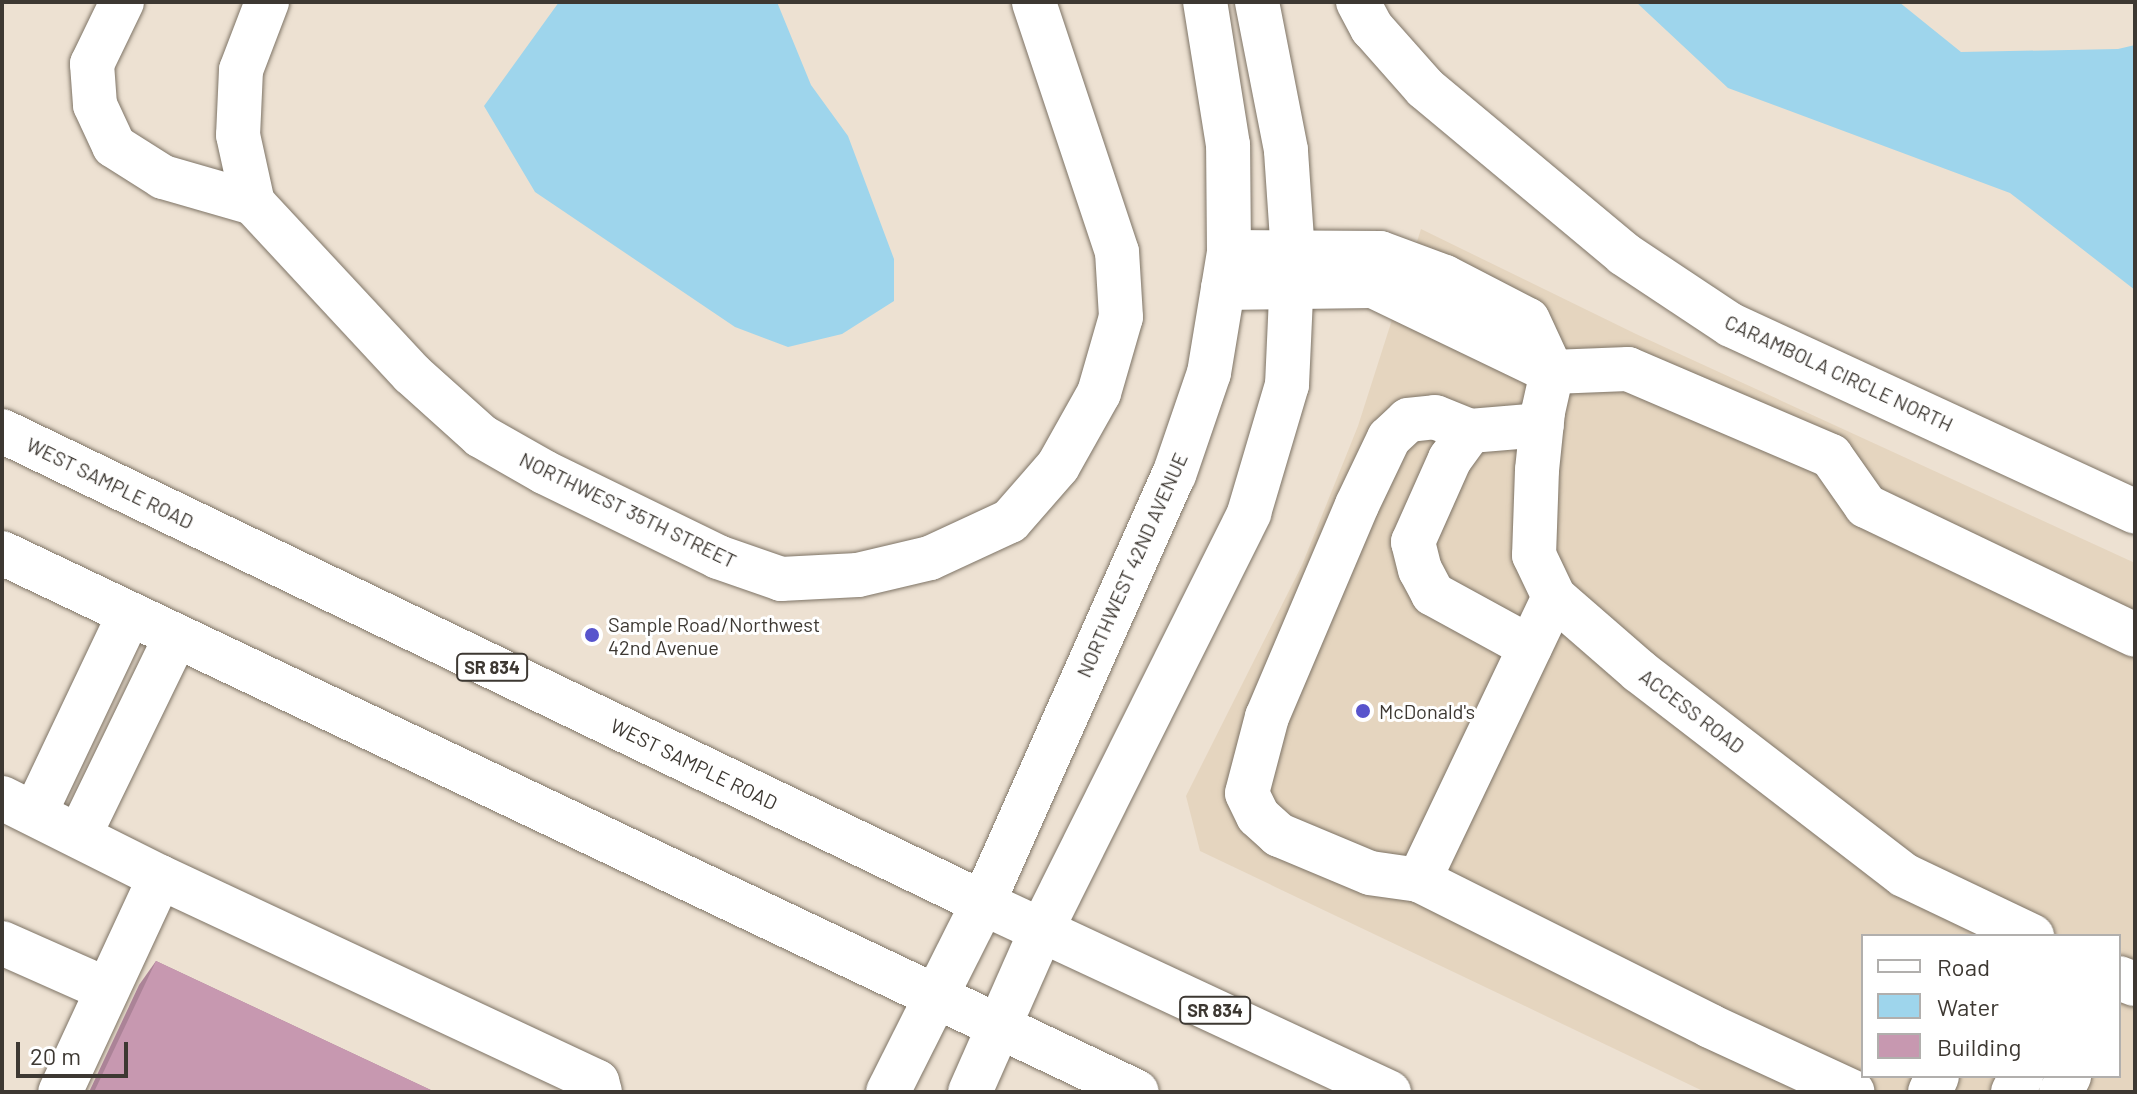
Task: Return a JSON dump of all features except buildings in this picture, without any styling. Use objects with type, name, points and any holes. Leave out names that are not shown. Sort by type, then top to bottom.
[{"type":"street","points":[[122,2],[92,64],[95,105],[114,146],[163,177],[253,203],[238,135],[241,70],[267,2]]},
{"type":"street","name":"NORTHWEST 35TH STREET","points":[[253,203],[412,374],[481,436],[544,472],[718,557],[781,579],[858,575],[930,558],[1010,521],[1058,466],[1099,393],[1121,317],[1117,252],[1034,2]]},
{"type":"street","name":"NORTHWEST 42ND AVENUE","points":[[888,1092],[983,903],[1174,475],[1209,373],[1226,270],[1228,145],[1205,2]]},
{"type":"street","points":[[970,1092],[1042,929],[1249,513],[1287,385],[1292,271],[1286,150],[1257,2]]},
{"type":"street","name":"CARAMBOLA CIRCLE NORTH","points":[[1358,2],[1372,28],[1425,88],[1624,254],[1731,325],[2135,512]]},
{"type":"street","points":[[1226,270],[1292,271],[1380,253],[1445,277],[1528,320],[1552,372],[1628,369],[1831,456],[1866,506],[2135,635]]},
{"type":"street","name":"ACCESS ROAD","points":[[1552,372],[1542,425],[1534,555],[1554,597],[1639,671],[1904,875],[2015,932]]},
{"type":"street","points":[[1542,425],[1470,431],[1435,417],[1408,420],[1389,438],[1357,505],[1267,717],[1247,793],[1258,816],[1279,835],[1370,873],[1419,880],[1710,1026],[1853,1092]]},
{"type":"street","name":"WEST SAMPLE ROAD","points":[[2,431],[983,903],[1389,1092]]},
{"type":"street","points":[[1470,431],[1450,459],[1413,542],[1420,570],[1433,594],[1530,647]]},
{"type":"street","points":[[2,553],[1137,1092]]},
{"type":"street","points":[[1419,880],[1554,597]]},
{"type":"street","points":[[129,615],[18,806],[160,877],[597,1082],[600,1092]]},
{"type":"street","points":[[79,836],[176,636]]},
{"type":"street","points":[[60,1092],[160,877]]},
{"type":"street","points":[[2,943],[106,989]]},
{"type":"shaded area","points":[[1421,229],[1636,334],[2135,563],[2135,1092],[1705,1092],[1200,851],[1186,796],[1302,565],[1358,426]]},
{"type":"water","points":[[559,2],[777,2],[811,85],[848,136],[894,259],[894,301],[842,334],[788,347],[735,327],[535,192],[484,106]]},
{"type":"water","points":[[1636,2],[1899,2],[1961,52],[2118,49],[2135,45],[2135,290],[2010,193],[1728,88]]},
{"type":"place","name":"Sample Road/Northwest 42nd Avenue","points":[[592,635]]},
{"type":"place","name":"McDonald's","points":[[1363,711]]}]
